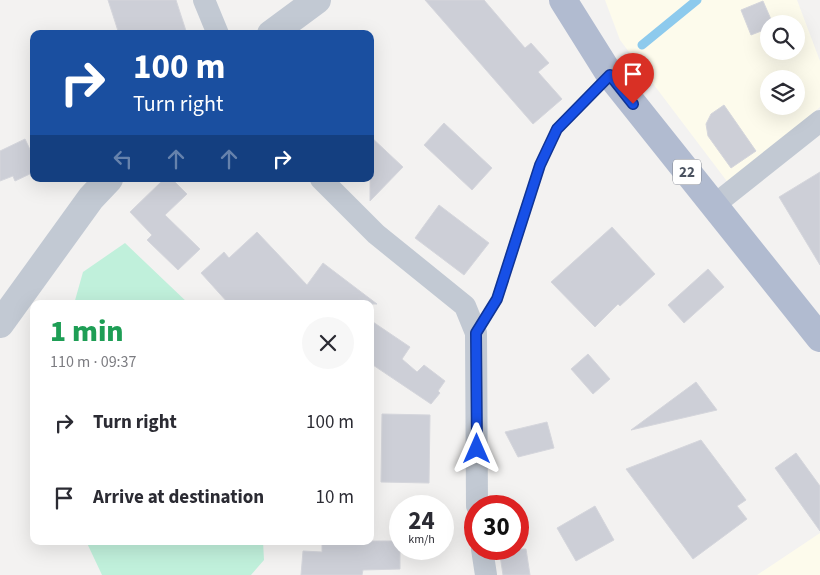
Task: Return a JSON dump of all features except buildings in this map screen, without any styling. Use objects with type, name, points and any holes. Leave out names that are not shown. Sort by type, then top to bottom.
[{"type":"main road","name":"22","points":[[563,0],[610,75],[820,338]]},
{"type":"street","points":[[204,0],[216,30]]},
{"type":"street","points":[[276,30],[317,0]]},
{"type":"street","points":[[713,206],[820,121]]},
{"type":"street","points":[[0,324],[91,198],[106,182]]},
{"type":"street","points":[[324,182],[376,234],[465,306],[476,333],[477,495]]},
{"type":"street","points":[[484,560],[486,575]]},
{"type":"lane","points":[[476,333],[497,299],[540,165],[557,129],[610,75]]},
{"type":"shaded area","points":[[605,0],[797,0],[803,15],[760,15],[760,60],[805,60],[805,21],[820,61],[820,107],[729,184],[620,40]]},
{"type":"shaded area","points":[[820,533],[820,575],[757,575]]},
{"type":"green space","points":[[125,243],[185,300],[75,300],[83,272]]},
{"type":"green space","points":[[88,545],[263,545],[264,560],[251,575],[102,575]]},
{"type":"waterway","points":[[642,45],[697,0]]},
{"type":"route","points":[[477,449],[476,333],[497,299],[540,165],[557,129],[610,75],[633,104]]}]
